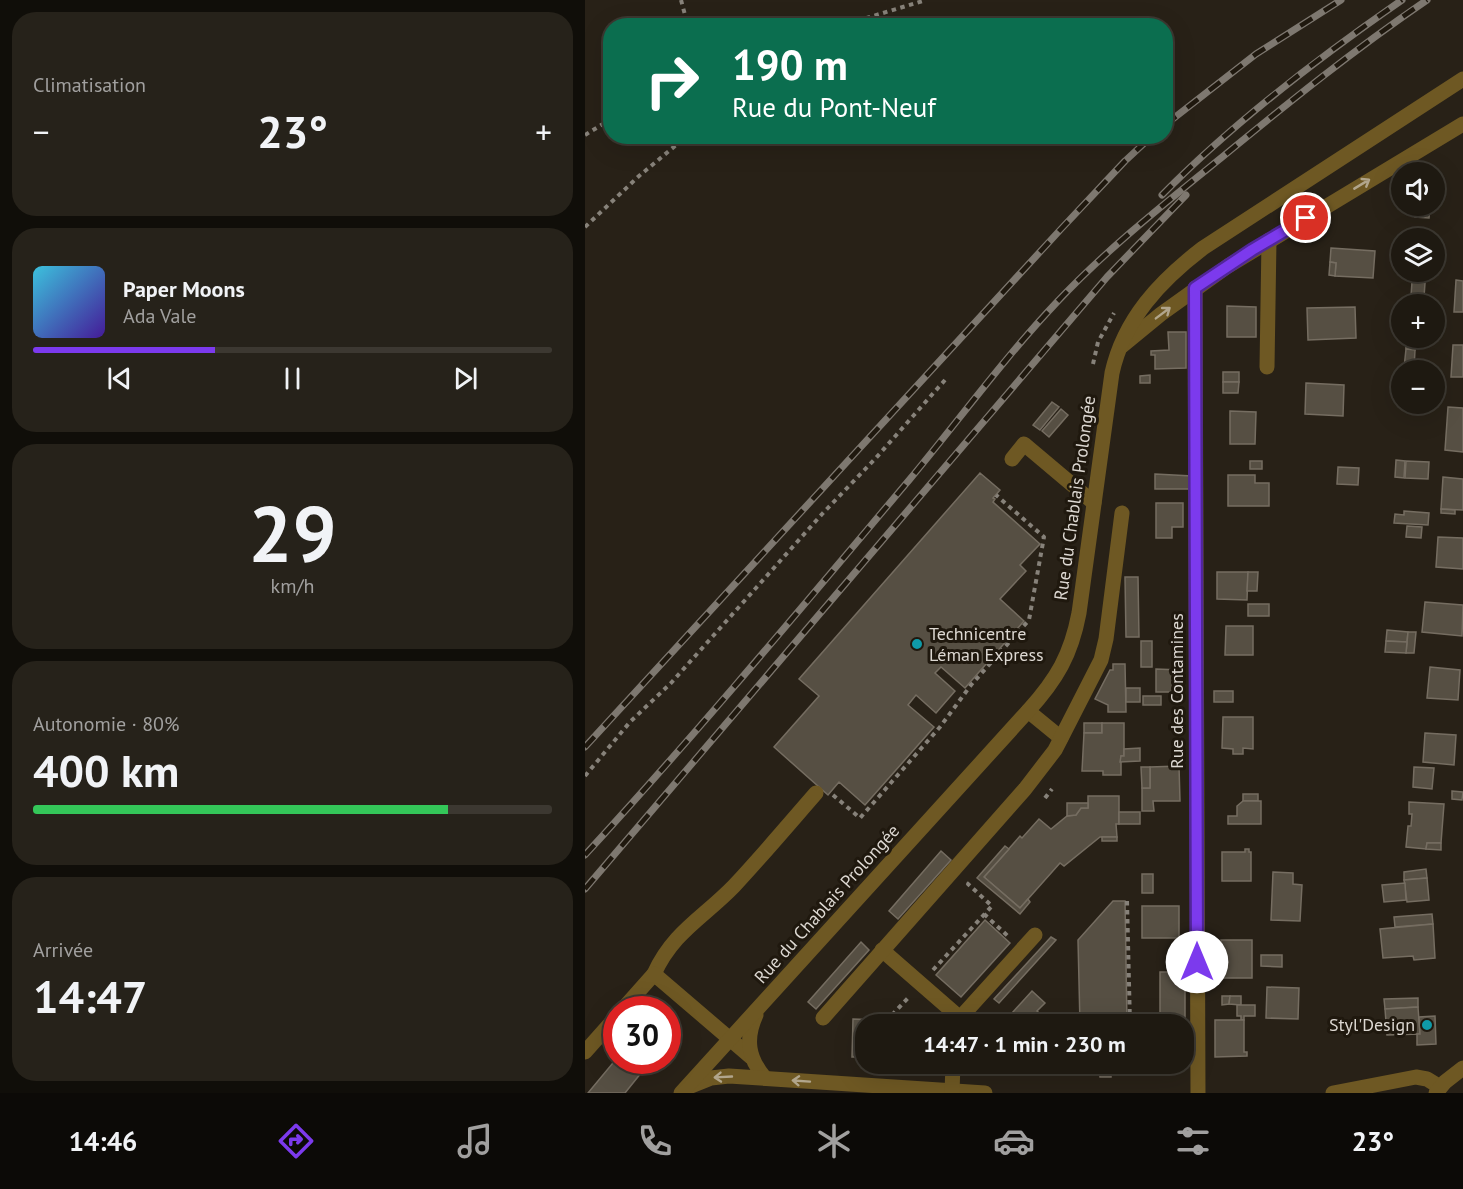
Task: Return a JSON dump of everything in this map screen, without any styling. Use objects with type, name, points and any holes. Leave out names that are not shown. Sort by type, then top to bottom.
[{"type":"street","name":"Rue du Chablais Prolongée","points":[[683,1092],[1028,711],[1061,670],[1073,640],[1079,613],[1112,373],[1118,350],[1137,313],[1163,283],[1189,259],[1463,78]]},
{"type":"street","points":[[1118,350],[1195,288],[1269,240],[1463,124]]},
{"type":"street","points":[[1267,367],[1269,240]]},
{"type":"street","name":"Rue des Contamines","points":[[1195,288],[1198,1093]]},
{"type":"street","points":[[1012,459],[1024,444],[1094,503]]},
{"type":"street","points":[[823,1018],[1050,758],[1101,660],[1106,639],[1122,513]]},
{"type":"street","points":[[1028,711],[1061,738]]},
{"type":"street","points":[[634,996],[654,974],[661,957],[675,939],[734,886],[823,793]]},
{"type":"street","points":[[964,1014],[1035,935]]},
{"type":"street","points":[[882,950],[921,984],[948,1014]]},
{"type":"street","points":[[654,974],[751,1057],[765,1078]]},
{"type":"street","points":[[751,1057],[749,1035],[760,1007]]},
{"type":"street","points":[[585,1052],[603,1032]]},
{"type":"street","points":[[1333,1093],[1416,1077],[1427,1078],[1438,1090],[1463,1068]]},
{"type":"street","points":[[950,1092],[952,1074]]},
{"type":"street","points":[[683,1092],[697,1082],[716,1077],[765,1078],[985,1093]]},
{"type":"path","points":[[681,0],[686,18]]},
{"type":"path","points":[[866,18],[926,0]]},
{"type":"path","points":[[585,135],[603,124]]},
{"type":"path","points":[[585,227],[639,176],[677,144]]},
{"type":"path","points":[[585,777],[630,722],[671,683],[945,380]]},
{"type":"path","points":[[823,793],[860,818],[940,727],[971,685],[1029,620],[1044,537],[996,495]]},
{"type":"path","points":[[1037,807],[1052,789]]},
{"type":"path","points":[[893,1014],[992,906],[968,885],[976,876]]},
{"type":"path","points":[[1127,901],[1130,1014]]},
{"type":"path","points":[[984,914],[1022,949]]},
{"type":"building","points":[[1331,248],[1375,251],[1373,278],[1335,276],[1336,263],[1330,262]]},
{"type":"building","points":[[1330,262],[1336,263],[1335,276],[1329,275]]},
{"type":"building","points":[[1456,280],[1463,281],[1463,312],[1454,312]]},
{"type":"building","points":[[1412,282],[1425,283],[1424,294],[1411,294]]},
{"type":"building","points":[[1227,306],[1256,307],[1256,337],[1227,337]]},
{"type":"building","points":[[1355,307],[1356,338],[1308,340],[1307,308]]},
{"type":"building","points":[[1168,332],[1186,332],[1186,368],[1155,369],[1155,355],[1151,355],[1151,351],[1169,350]]},
{"type":"building","points":[[1453,345],[1463,345],[1463,377],[1451,377]]},
{"type":"building","points":[[1406,349],[1415,350],[1414,360],[1405,360]]},
{"type":"building","points":[[1223,372],[1239,372],[1239,382],[1223,382]]},
{"type":"building","points":[[1150,375],[1150,383],[1140,383],[1140,376]]},
{"type":"building","points":[[1223,382],[1239,382],[1238,393],[1223,393]]},
{"type":"building","points":[[1306,383],[1344,385],[1343,416],[1305,414]]},
{"type":"building","points":[[1052,402],[1059,407],[1040,430],[1033,425]]},
{"type":"building","points":[[1448,407],[1463,408],[1463,452],[1445,450]]},
{"type":"building","points":[[1061,409],[1068,415],[1049,437],[1042,431]]},
{"type":"building","points":[[1230,411],[1256,412],[1255,444],[1230,444]]},
{"type":"building","points":[[1396,460],[1405,461],[1404,478],[1395,477]]},
{"type":"building","points":[[1250,461],[1262,461],[1262,469],[1250,469]]},
{"type":"building","points":[[1406,461],[1429,462],[1428,479],[1405,478]]},
{"type":"building","points":[[1338,467],[1359,468],[1358,485],[1337,484]]},
{"type":"building","name":"Technicentre Léman Express","points":[[980,473],[1000,490],[993,498],[995,499],[993,502],[1040,544],[1020,565],[1026,571],[1000,599],[1024,621],[965,688],[941,667],[935,673],[955,691],[936,713],[916,695],[908,705],[934,727],[865,805],[839,782],[828,795],[774,747],[819,696],[799,679]]},
{"type":"building","points":[[1155,474],[1192,476],[1192,489],[1155,489]]},
{"type":"building","points":[[1228,475],[1255,475],[1255,483],[1269,483],[1269,506],[1228,506]]},
{"type":"building","points":[[1443,477],[1463,479],[1463,510],[1441,509]]},
{"type":"building","points":[[1156,503],[1183,503],[1183,527],[1172,527],[1172,538],[1156,538]]},
{"type":"building","points":[[1441,509],[1455,510],[1455,514],[1441,513]]},
{"type":"building","points":[[1404,511],[1429,513],[1428,525],[1394,523],[1395,514],[1404,515]]},
{"type":"building","points":[[1407,526],[1422,527],[1421,538],[1406,537]]},
{"type":"building","points":[[1438,537],[1463,538],[1463,569],[1436,567]]},
{"type":"building","points":[[1217,572],[1248,572],[1247,600],[1217,599]]},
{"type":"building","points":[[1248,572],[1258,572],[1257,591],[1247,591]]},
{"type":"building","points":[[1125,577],[1138,577],[1139,637],[1126,637]]},
{"type":"building","points":[[1425,602],[1463,605],[1462,636],[1422,632]]},
{"type":"building","points":[[1248,604],[1269,604],[1269,616],[1248,616]]},
{"type":"building","points":[[1226,626],[1253,626],[1253,655],[1225,655]]},
{"type":"building","points":[[1387,630],[1408,632],[1407,642],[1386,641]]},
{"type":"building","points":[[1408,632],[1416,632],[1414,653],[1406,653]]},
{"type":"building","points":[[1141,641],[1152,641],[1152,667],[1141,667]]},
{"type":"building","points":[[1386,641],[1407,642],[1406,653],[1385,652]]},
{"type":"building","points":[[1113,664],[1125,664],[1126,712],[1108,712],[1108,705],[1095,699],[1110,670],[1113,670]]},
{"type":"building","points":[[1430,667],[1460,670],[1458,700],[1427,698]]},
{"type":"building","points":[[1156,669],[1180,670],[1180,692],[1156,692]]},
{"type":"building","points":[[1126,688],[1140,688],[1140,702],[1126,702]]},
{"type":"building","points":[[1214,691],[1233,691],[1233,702],[1214,702]]},
{"type":"building","points":[[1143,696],[1161,696],[1161,705],[1143,705]]},
{"type":"building","points":[[1223,717],[1253,717],[1253,749],[1243,748],[1243,754],[1233,754],[1233,749],[1222,748]]},
{"type":"building","points":[[1084,723],[1102,723],[1102,733],[1084,733]]},
{"type":"building","points":[[1102,723],[1124,723],[1124,756],[1121,756],[1121,775],[1103,775],[1103,771],[1082,771],[1084,733],[1102,733]]},
{"type":"building","points":[[1425,733],[1456,735],[1454,765],[1423,762]]},
{"type":"building","points":[[1140,748],[1140,761],[1120,762],[1121,756],[1124,756],[1124,749]]},
{"type":"building","points":[[1179,766],[1180,801],[1153,801],[1154,811],[1142,811],[1142,788],[1150,788],[1150,767]]},
{"type":"building","points":[[1141,767],[1150,767],[1150,788],[1142,788]]},
{"type":"building","points":[[1414,767],[1434,768],[1432,789],[1413,787]]},
{"type":"building","points":[[1452,791],[1463,792],[1462,800],[1452,799]]},
{"type":"building","points":[[1243,794],[1258,794],[1258,801],[1243,801]]},
{"type":"building","points":[[1088,796],[1119,796],[1117,837],[1100,837],[1064,866],[1060,863],[1020,908],[984,877],[1020,836],[1022,838],[1039,819],[1051,829],[1067,816],[1076,815],[1081,808],[1088,808]]},
{"type":"building","points":[[1243,801],[1261,801],[1261,824],[1228,824],[1228,816],[1237,816],[1237,806]]},
{"type":"building","points":[[1409,802],[1444,804],[1441,843],[1427,843],[1426,849],[1406,847],[1412,814],[1409,814]]},
{"type":"building","points":[[1067,803],[1088,803],[1088,808],[1081,808],[1076,815],[1067,816]]},
{"type":"building","points":[[1119,812],[1140,812],[1140,824],[1119,824]]},
{"type":"building","points":[[1102,837],[1117,837],[1117,841],[1102,841]]},
{"type":"building","points":[[1427,843],[1441,843],[1441,850],[1426,849]]},
{"type":"building","points":[[1005,846],[1009,849],[984,877],[1020,908],[1028,899],[1030,902],[1020,914],[977,878]]},
{"type":"building","points":[[1245,849],[1251,852],[1251,881],[1222,881],[1222,852],[1245,852]]},
{"type":"building","points":[[941,851],[951,860],[898,919],[889,911]]},
{"type":"building","points":[[1426,869],[1427,878],[1404,880],[1404,872]]},
{"type":"building","points":[[1273,872],[1293,873],[1293,884],[1302,885],[1300,921],[1271,920]]},
{"type":"building","points":[[1142,874],[1153,874],[1153,893],[1142,893]]},
{"type":"building","points":[[1427,878],[1429,900],[1407,902],[1404,880]]},
{"type":"building","points":[[1405,883],[1406,900],[1384,902],[1382,885]]},
{"type":"building","points":[[1113,901],[1125,901],[1127,1014],[1080,1014],[1078,940]]},
{"type":"building","points":[[1142,906],[1179,906],[1179,938],[1142,938]]},
{"type":"building","points":[[1432,914],[1433,924],[1395,927],[1394,917]]},
{"type":"building","points":[[985,920],[1010,943],[961,997],[936,975]]},
{"type":"building","points":[[1433,924],[1435,958],[1414,960],[1413,956],[1383,958],[1380,929]]},
{"type":"building","points":[[1051,937],[1056,940],[999,1003],[994,999]]},
{"type":"building","points":[[1221,940],[1252,940],[1252,978],[1221,978]]},
{"type":"building","points":[[861,942],[869,950],[816,1009],[808,1002]]},
{"type":"building","points":[[1261,955],[1282,955],[1282,967],[1261,966]]},
{"type":"building","points":[[1160,972],[1185,972],[1185,1014],[1160,1014]]},
{"type":"building","points":[[1267,987],[1299,988],[1298,1019],[1266,1018]]},
{"type":"building","points":[[1032,991],[1045,1003],[1037,1011],[1040,1014],[1011,1014]]},
{"type":"building","points":[[1222,996],[1230,996],[1229,1004],[1222,1005]]},
{"type":"building","points":[[1230,996],[1241,996],[1241,1005],[1229,1004]]},
{"type":"building","points":[[1418,998],[1418,1007],[1385,1009],[1384,999]]},
{"type":"building","points":[[1237,1005],[1255,1005],[1255,1016],[1244,1016],[1244,1020],[1241,1020],[1241,1016],[1237,1016]]},
{"type":"building","points":[[1418,1007],[1420,1034],[1387,1035],[1385,1009]]},
{"type":"building","name":"Styl'Design","points":[[1435,1016],[1436,1044],[1417,1045],[1417,1034],[1420,1034],[1419,1017]]},
{"type":"building","points":[[853,1019],[855,1019],[855,1057],[852,1057]]},
{"type":"building","points":[[1215,1020],[1244,1020],[1244,1052],[1247,1052],[1247,1056],[1215,1057]]},
{"type":"building","points":[[604,1074],[640,1074],[625,1093],[588,1093]]},
{"type":"building","points":[[1100,1074],[1111,1074],[1111,1077],[1100,1077]]},
{"type":"railway","points":[[1173,119],[1256,54],[1341,0]]},
{"type":"railway","points":[[1162,195],[1218,142],[1277,92],[1402,0]]},
{"type":"railway","points":[[585,855],[749,669],[910,479],[1019,345],[1076,282],[1136,227],[1271,117],[1348,57],[1427,0]]},
{"type":"railway","points":[[585,747],[1061,229],[1143,144]]},
{"type":"railway","points":[[585,889],[1107,277],[1186,195]]},
{"type":"place","name":"Technicentre Léman Express","points":[[917,644]]},
{"type":"place","name":"Styl'Design","points":[[1427,1025]]},
{"type":"route","points":[[1197,962],[1195,288],[1306,218]]}]
